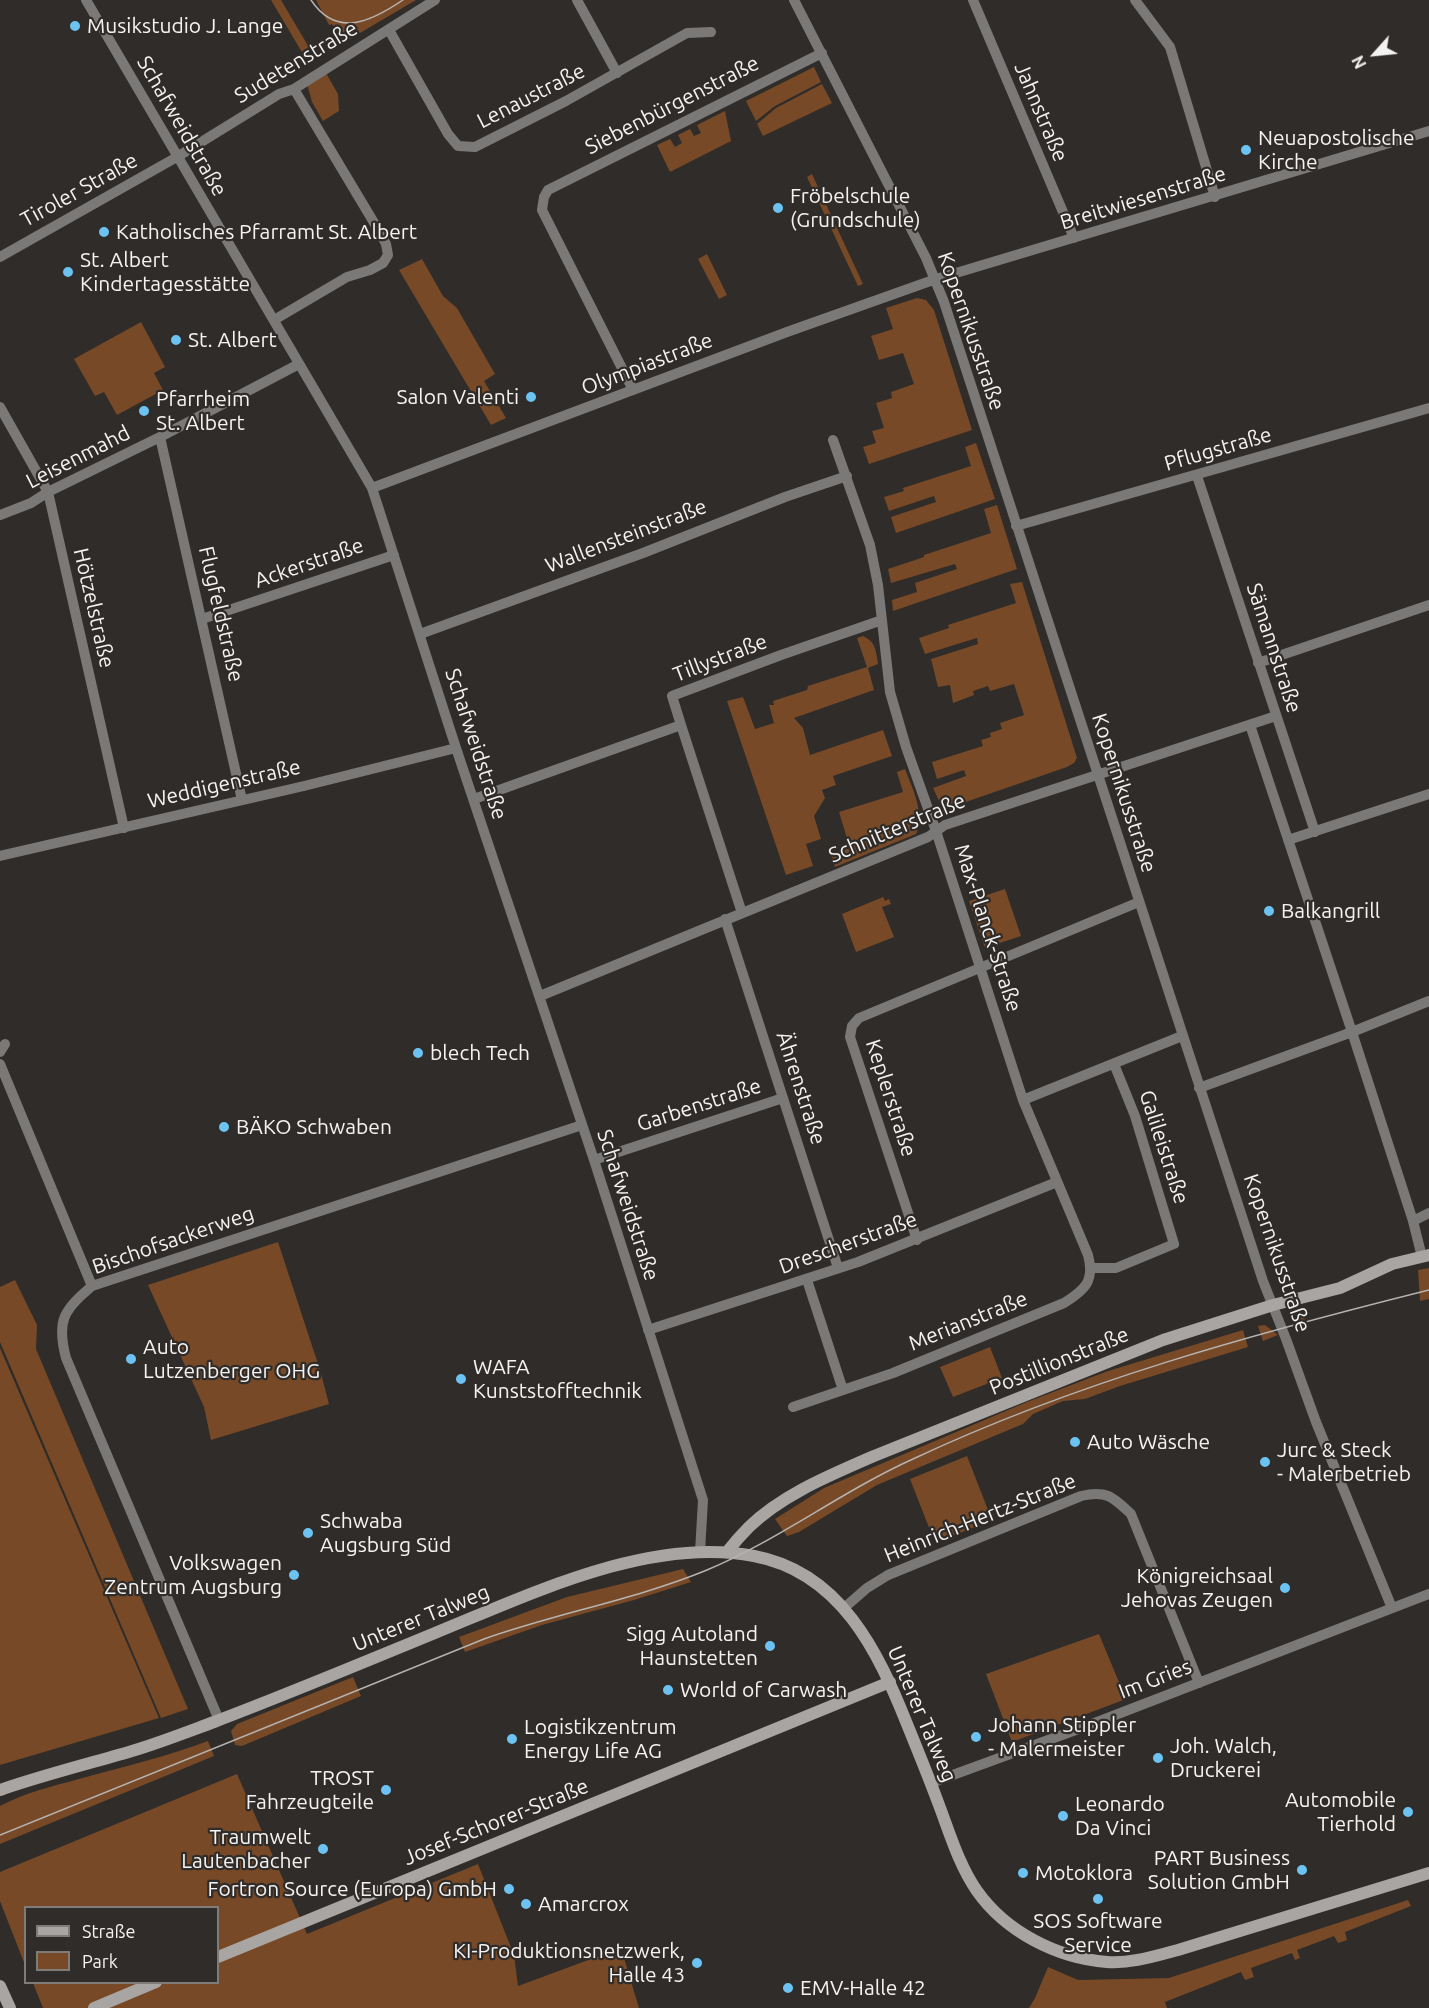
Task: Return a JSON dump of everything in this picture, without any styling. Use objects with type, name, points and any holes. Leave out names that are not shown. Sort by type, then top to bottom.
[{"type":"street","name":"Schafweidstraße","points":[[86,0],[372,488],[704,1500],[700,1552]]},
{"type":"street","name":"Sudetenstraße","points":[[177,157],[279,94],[294,89],[435,0]]},
{"type":"street","points":[[577,0],[617,73]]},
{"type":"street","name":"Kopernikusstraße","points":[[794,0],[936,279],[1263,1281],[1313,1414],[1392,1608]]},
{"type":"street","name":"Jahnstraße","points":[[973,0],[1074,238]]},
{"type":"street","points":[[1141,2],[1170,47],[1215,197]]},
{"type":"street","name":"Lenaustraße","points":[[389,30],[448,134],[458,146],[475,147],[566,101],[687,33],[711,32]]},
{"type":"street","name":"Siebenbürgenstraße","points":[[633,390],[542,210],[544,197],[548,190],[822,53]]},
{"type":"street","points":[[274,320],[347,277],[370,270],[383,263],[388,255],[382,238],[294,89]]},
{"type":"street","name":"Breitwiesenstraße","points":[[936,279],[1429,131]]},
{"type":"street","name":"Tiroler Straße","points":[[0,257],[177,157]]},
{"type":"street","name":"Olympiastraße","points":[[372,488],[787,332],[936,279]]},
{"type":"street","name":"Leisenmahd","points":[[0,515],[31,503],[48,492],[160,437],[299,364]]},
{"type":"street","name":"Hötzelstraße","points":[[0,407],[48,492],[124,828]]},
{"type":"street","name":"Pflugstraße","points":[[1016,526],[1429,408]]},
{"type":"street","name":"Flugfeldstraße","points":[[160,437],[242,800]]},
{"type":"street","name":"Max-Planck-Straße","points":[[833,440],[870,545],[878,585],[890,692],[906,747],[936,831],[1023,1100],[1058,1182]]},
{"type":"street","name":"Wallensteinstraße","points":[[420,634],[643,553],[765,504],[847,476]]},
{"type":"street","name":"Sämannstraße","points":[[1197,476],[1315,832]]},
{"type":"street","name":"Ackerstraße","points":[[202,620],[394,555]]},
{"type":"street","points":[[1258,663],[1429,604]]},
{"type":"street","name":"Tillystraße","points":[[681,725],[672,696],[882,621]]},
{"type":"street","name":"Schnitterstraße","points":[[540,996],[927,837],[945,825],[1276,716]]},
{"type":"street","points":[[474,799],[681,725],[742,913]]},
{"type":"street","points":[[1250,725],[1426,1256]]},
{"type":"street","name":"Weddigenstraße","points":[[0,855],[124,828],[456,748]]},
{"type":"street","points":[[1288,840],[1429,794]]},
{"type":"street","name":"Keplerstraße","points":[[917,1240],[850,1037],[852,1026],[859,1018],[1139,902]]},
{"type":"street","name":"Ährenstraße","points":[[726,919],[838,1268]]},
{"type":"street","points":[[1199,1088],[1429,1001]]},
{"type":"street","points":[[1023,1100],[1182,1036]]},
{"type":"street","points":[[0,1064],[92,1286]]},
{"type":"street","name":"Galileistraße","points":[[1092,1268],[1116,1268],[1174,1244],[1135,1116],[1114,1064]]},
{"type":"street","name":"Garbenstraße","points":[[594,1160],[783,1098]]},
{"type":"street","name":"Bischofsackerweg","points":[[219,1720],[66,1358],[61,1327],[71,1304],[92,1286],[582,1125]]},
{"type":"street","points":[[1058,1182],[1092,1268]]},
{"type":"street","name":"Drescherstraße","points":[[648,1330],[807,1280],[917,1240],[1058,1182]]},
{"type":"street","points":[[1413,1221],[1429,1213]]},
{"type":"street","name":"Postillionstraße","points":[[727,1552],[750,1526],[791,1496],[826,1477],[1163,1340],[1272,1305],[1340,1288],[1392,1264],[1426,1256]]},
{"type":"street","name":"Merianstraße","points":[[793,1407],[893,1373],[1064,1303],[1081,1292],[1089,1280],[1092,1268]]},
{"type":"street","points":[[807,1280],[843,1390]]},
{"type":"street","name":"Heinrich-Hertz-Straße","points":[[844,1608],[867,1588],[888,1575],[1081,1496],[1094,1493],[1109,1495],[1131,1514],[1199,1683]]},
{"type":"street","name":"Unterer Talweg","points":[[0,1790],[42,1775],[135,1750],[219,1720],[566,1582],[639,1558],[700,1552],[727,1552],[759,1557],[788,1566],[814,1580],[844,1608],[867,1638],[890,1683],[931,1783],[959,1860],[978,1892],[1001,1918],[1022,1934],[1048,1947],[1108,1962],[1143,1959],[1429,1873]]},
{"type":"street","name":"Im Gries","points":[[931,1783],[1429,1594]]},
{"type":"street","name":"Josef-Schorer-Straße","points":[[219,1957],[890,1683]]},
{"type":"street","points":[[94,2008],[154,1984]]},
{"type":"street","points":[[0,1986],[10,2008]]},
{"type":"green space","points":[[271,0],[281,0],[310,49],[303,54]]},
{"type":"green space","points":[[316,0],[416,0],[343,43],[332,24],[329,25]]},
{"type":"green space","points":[[814,67],[821,82],[775,106],[756,121],[746,101]]},
{"type":"green space","points":[[326,73],[338,94],[339,111],[323,121],[312,102],[307,84]]},
{"type":"green space","points":[[822,84],[832,103],[763,136],[757,124],[776,108]]},
{"type":"green space","points":[[725,111],[731,141],[670,172],[657,145],[670,139],[675,147],[682,143],[678,135],[690,129],[694,136],[701,133],[697,125]]},
{"type":"green space","points":[[812,174],[863,284],[858,286],[807,177]]},
{"type":"green space","points":[[707,254],[727,295],[719,299],[698,259]]},
{"type":"green space","points":[[422,259],[443,296],[457,308],[495,374],[484,381],[506,418],[491,425],[399,270]]},
{"type":"green space","points":[[917,298],[926,300],[934,310],[972,430],[869,464],[863,447],[876,443],[872,431],[884,428],[876,403],[892,398],[891,392],[914,384],[903,353],[879,360],[871,336],[893,329],[886,308]]},
{"type":"green space","points":[[141,322],[165,367],[154,373],[163,390],[117,415],[104,392],[95,396],[74,359]]},
{"type":"green space","points":[[976,443],[995,499],[896,533],[891,517],[936,502],[934,496],[889,511],[884,497],[904,491],[903,488],[971,466],[965,447]]},
{"type":"green space","points":[[997,505],[1017,569],[893,611],[892,600],[917,592],[915,583],[957,569],[955,564],[891,583],[888,569],[991,533],[984,509]]},
{"type":"green space","points":[[1022,582],[1077,758],[1067,767],[957,805],[948,806],[940,803],[933,788],[966,776],[964,770],[937,779],[932,762],[983,746],[981,740],[991,737],[990,733],[1002,729],[1000,723],[1024,715],[1014,684],[990,691],[988,686],[973,691],[974,695],[953,703],[950,685],[938,687],[931,659],[978,644],[977,638],[925,654],[919,638],[949,628],[948,625],[1016,603],[1010,584]]},
{"type":"green space","points":[[863,636],[873,644],[877,655],[878,664],[868,668],[874,690],[794,718],[803,728],[810,755],[883,730],[892,756],[833,776],[836,785],[822,790],[825,798],[814,816],[821,839],[806,844],[813,866],[786,875],[727,701],[743,697],[755,729],[774,723],[769,705],[774,705],[773,701],[807,690],[808,686],[867,667],[857,638]]},
{"type":"green space","points":[[905,769],[919,810],[919,827],[916,834],[835,867],[831,854],[850,848],[839,812],[903,792],[897,772]]},
{"type":"green space","points":[[1005,889],[1021,936],[985,948],[969,901]]},
{"type":"green space","points":[[883,897],[885,901],[889,899],[891,904],[882,907],[894,937],[856,952],[842,914]]},
{"type":"green space","points":[[278,1242],[329,1404],[211,1440],[204,1407],[148,1285]]},
{"type":"green space","points":[[1429,1268],[1429,1299],[1420,1301],[1418,1270]]},
{"type":"green space","points":[[15,1280],[37,1325],[36,1349],[188,1709],[161,1718],[0,1342],[0,1287]]},
{"type":"green space","points":[[1303,1315],[1308,1330],[1298,1332],[1295,1329],[1297,1317]]},
{"type":"green space","points":[[1265,1325],[1278,1335],[1263,1341],[1258,1326]]},
{"type":"green space","points":[[1243,1330],[1248,1347],[1085,1399],[1063,1401],[1033,1414],[1023,1424],[877,1485],[799,1532],[787,1536],[775,1519],[824,1488],[1027,1402],[1108,1371]]},
{"type":"green space","points":[[990,1347],[1002,1378],[953,1397],[940,1367]]},
{"type":"green space","points":[[0,1348],[159,1718],[0,1765]]},
{"type":"green space","points":[[967,1456],[992,1520],[935,1543],[910,1479]]},
{"type":"green space","points":[[683,1569],[691,1582],[542,1625],[465,1652],[459,1637],[567,1597]]},
{"type":"green space","points":[[1099,1634],[1126,1699],[1012,1742],[986,1674]]},
{"type":"green space","points":[[353,1677],[361,1696],[242,1746],[235,1745],[231,1731],[237,1724]]},
{"type":"green space","points":[[208,1741],[214,1756],[0,1844],[0,1806],[9,1801],[39,1790],[160,1757]]},
{"type":"green space","points":[[237,1774],[307,1934],[478,1864],[514,1955],[518,1986],[618,1949],[624,1958],[639,2008],[43,2008],[33,1984],[219,1984],[219,1906],[24,1906],[24,1962],[0,1901],[0,1872]]},
{"type":"green space","points":[[1408,1900],[1411,1906],[1345,1932],[1347,1940],[1338,1943],[1334,1936],[1297,1950],[1300,1958],[1295,1960],[1292,1953],[1251,1968],[1254,1977],[1245,1980],[1241,1972],[1165,2002],[1167,2008],[1029,2008],[1048,1967],[1078,1980],[1169,1978]]},
{"type":"tram line","points":[[311,0],[321,12],[343,23],[367,20],[403,0]]},
{"type":"tram line","points":[[0,1835],[484,1639],[539,1621],[652,1590],[707,1570],[760,1544],[913,1459],[1038,1406],[1166,1362],[1297,1324],[1429,1290]]},
{"type":"place","name":"Musikstudio J. Lange","points":[[75,26]]},
{"type":"place","name":"Neuapostolische Kirche","points":[[1246,150]]},
{"type":"place","name":"Fröbelschule (Grundschule)","points":[[778,208]]},
{"type":"place","name":"Katholisches Pfarramt St. Albert","points":[[104,232]]},
{"type":"place","name":"St. Albert Kindertagesstätte","points":[[68,272]]},
{"type":"place","name":"St. Albert","points":[[176,340]]},
{"type":"place","name":"Salon Valenti","points":[[531,397]]},
{"type":"place","name":"Pfarrheim St. Albert","points":[[144,411]]},
{"type":"place","name":"Balkangrill","points":[[1269,911]]},
{"type":"place","name":"blech Tech","points":[[418,1053]]},
{"type":"place","name":"BÄKO Schwaben","points":[[224,1127]]},
{"type":"place","name":"Auto Lutzenberger OHG","points":[[131,1359]]},
{"type":"place","name":"WAFA Kunststofftechnik","points":[[461,1379]]},
{"type":"place","name":"Auto Wäsche","points":[[1075,1442]]},
{"type":"place","name":"Jurc & Steck - Malerbetrieb","points":[[1265,1462]]},
{"type":"place","name":"Schwaba Augsburg Süd","points":[[308,1533]]},
{"type":"place","name":"Volkswagen Zentrum Augsburg","points":[[294,1575]]},
{"type":"place","name":"Königreichsaal Jehovas Zeugen","points":[[1285,1588]]},
{"type":"place","name":"Sigg Autoland Haunstetten","points":[[770,1646]]},
{"type":"place","name":"World of Carwash","points":[[668,1690]]},
{"type":"place","name":"Johann Stippler - Malermeister","points":[[976,1737]]},
{"type":"place","name":"Logistikzentrum Energy Life AG","points":[[512,1739]]},
{"type":"place","name":"Joh. Walch, Druckerei","points":[[1158,1758]]},
{"type":"place","name":"TROST Fahrzeugteile","points":[[386,1790]]},
{"type":"place","name":"Automobile Tierhold","points":[[1408,1812]]},
{"type":"place","name":"Leonardo Da Vinci","points":[[1063,1816]]},
{"type":"place","name":"Traumwelt Lautenbacher","points":[[323,1849]]},
{"type":"place","name":"PART Business Solution GmbH","points":[[1302,1870]]},
{"type":"place","name":"Motoklora","points":[[1023,1873]]},
{"type":"place","name":"Fortron Source (Europa) GmbH","points":[[509,1889]]},
{"type":"place","name":"SOS Software Service","points":[[1098,1899]]},
{"type":"place","name":"Amarcrox","points":[[526,1904]]},
{"type":"place","name":"KI-Produktionsnetzwerk, Halle 43","points":[[697,1963]]},
{"type":"place","name":"EMV-Halle 42","points":[[788,1988]]}]
